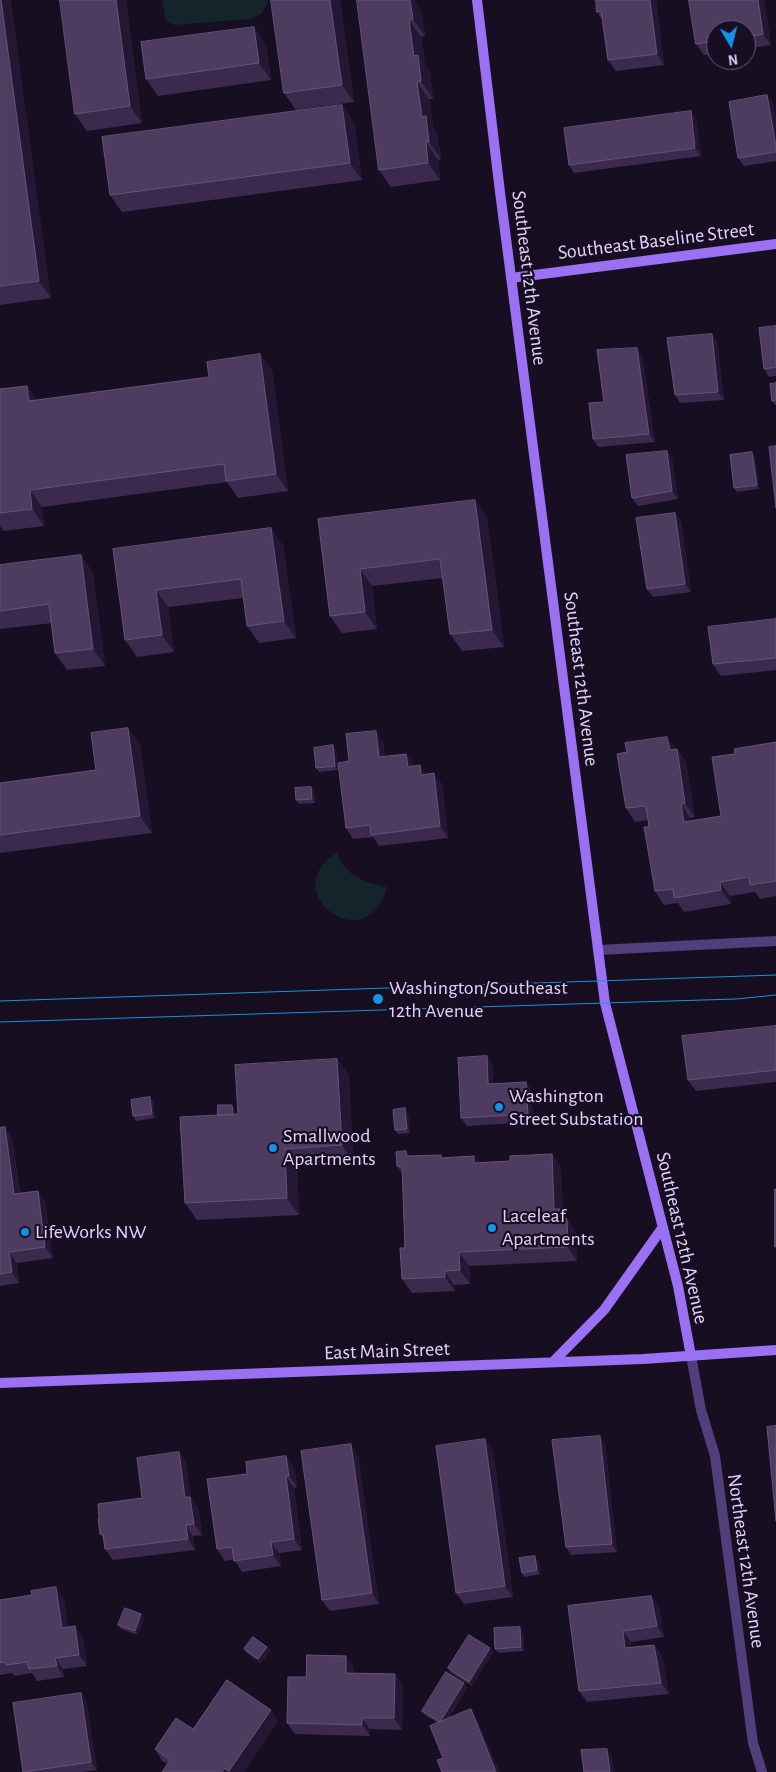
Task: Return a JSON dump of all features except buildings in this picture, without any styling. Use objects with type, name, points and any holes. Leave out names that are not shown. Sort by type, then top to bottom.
[{"type":"street","name":"Southeast 12th Avenue","points":[[477,0],[606,1003],[678,1286],[691,1356]]},
{"type":"street","name":"Southeast Baseline Street","points":[[512,278],[776,244]]},
{"type":"street","points":[[598,950],[776,941]]},
{"type":"street","points":[[553,1362],[604,1310],[662,1227]]},
{"type":"street","name":"East Main Street","points":[[0,1383],[553,1362],[776,1350]]},
{"type":"street","name":"Northeast 12th Avenue","points":[[691,1356],[701,1410],[715,1456],[753,1743],[762,1772]]},
{"type":"shaded area","points":[[162,0],[267,0],[267,5],[261,14],[250,19],[174,25],[166,21]]},
{"type":"shaded area","points":[[337,853],[340,861],[356,877],[387,887],[377,909],[362,919],[346,919],[331,912],[320,900],[316,885],[320,868]]},
{"type":"tram line","points":[[0,1001],[776,975]]},
{"type":"tram line","points":[[0,1022],[736,999],[776,995]]},
{"type":"place","name":"Washington/Southeast 12th Avenue","points":[[378,999]]},
{"type":"place","name":"Washington Street Substation","points":[[499,1107]]},
{"type":"place","name":"Smallwood Apartments","points":[[273,1148]]},
{"type":"place","name":"Laceleaf Apartments","points":[[492,1228]]},
{"type":"place","name":"LifeWorks NW","points":[[25,1232]]}]
